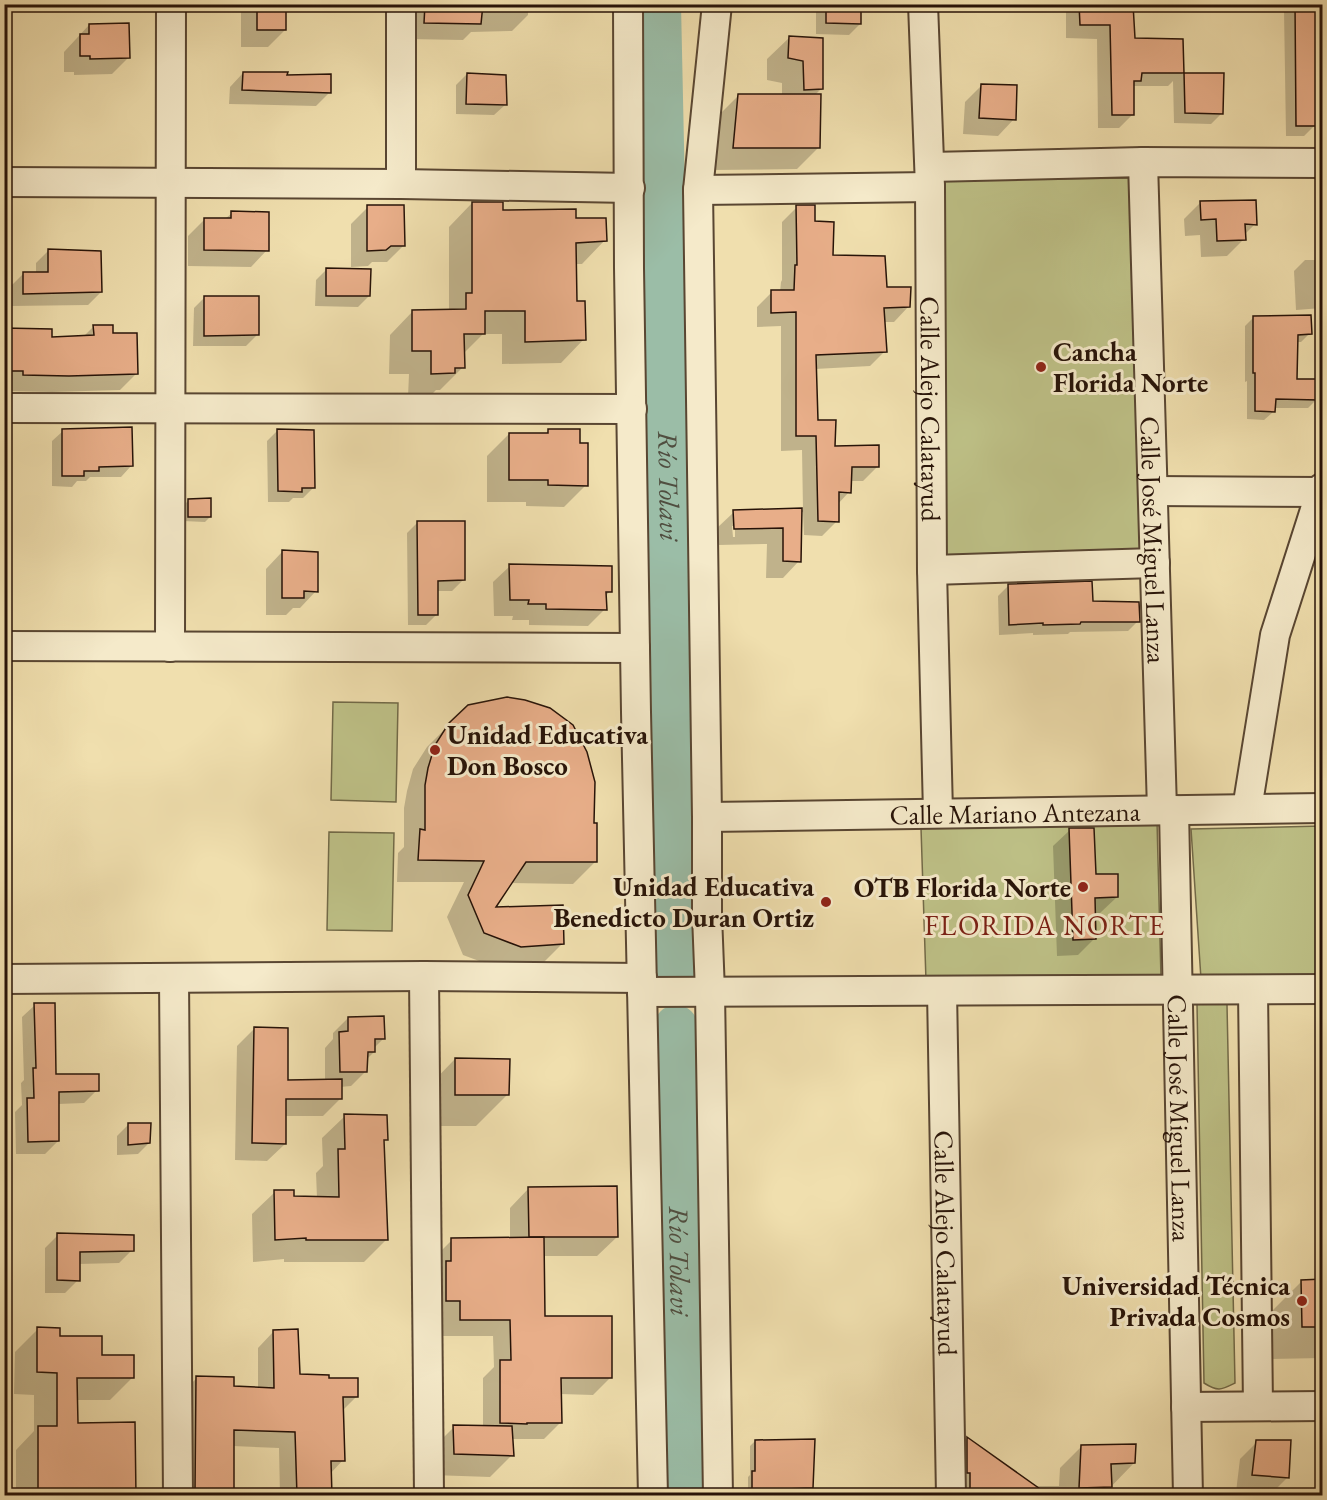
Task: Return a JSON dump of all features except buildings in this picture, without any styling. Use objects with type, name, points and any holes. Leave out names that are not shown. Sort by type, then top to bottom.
[{"type":"street","points":[[170,647],[171,4]]},
{"type":"street","points":[[401,4],[401,184]]},
{"type":"street","points":[[628,4],[629,268],[635,648],[653,1496]]},
{"type":"street","points":[[717,4],[698,190],[707,915],[718,1496]]},
{"type":"street","name":"Calle Alejo Calatayud","points":[[923,4],[930,177],[932,570],[938,813]]},
{"type":"street","points":[[698,190],[1143,162],[1323,163]]},
{"type":"street","name":"Calle José Miguel Lanza","points":[[1143,162],[1155,563],[1178,990],[1188,1496]]},
{"type":"street","points":[[4,182],[401,184],[630,188]]},
{"type":"street","points":[[4,408],[632,409]]},
{"type":"street","points":[[1153,491],[1322,490],[1275,635],[1247,809]]},
{"type":"street","points":[[932,570],[1155,563]]},
{"type":"street","points":[[4,646],[635,648]]},
{"type":"street","name":"Calle Mariano Antezana","points":[[707,817],[1323,808]]},
{"type":"street","points":[[424,976],[429,1496]]},
{"type":"street","points":[[4,979],[424,976],[642,985],[710,992],[1323,989]]},
{"type":"street","points":[[174,978],[178,1496]]},
{"type":"street","points":[[1253,990],[1258,1406]]},
{"type":"street","name":"Calle Alejo Calatayud","points":[[942,991],[951,1496]]},
{"type":"street","points":[[1186,1407],[1323,1406]]},
{"type":"green space","name":"Cancha Florida Norte","points":[[1135,178],[1140,553],[946,555],[941,180]]},
{"type":"green space","points":[[333,702],[398,703],[396,802],[331,800]]},
{"type":"green space","points":[[1157,821],[1161,978],[926,981],[921,828]]},
{"type":"green space","points":[[1322,826],[1322,978],[1201,979],[1191,829]]},
{"type":"green space","points":[[329,832],[394,833],[392,931],[327,930]]},
{"type":"green space","points":[[1219,997],[1227,1005],[1235,1383],[1220,1389],[1204,1383],[1197,1004],[1205,998]]},
{"type":"waterway","name":"Río Tolavi","points":[[659,4],[673,663],[676,967]]},
{"type":"waterway","name":"Río Tolavi","points":[[676,1027],[684,1496]]},
{"type":"place","name":"Cancha Florida Norte","points":[[1041,367]]},
{"type":"place","name":"Unidad Educativa Don Bosco","points":[[435,750]]},
{"type":"place","name":"OTB Florida Norte","points":[[1083,887]]},
{"type":"place","name":"Unidad Educativa Benedicto Duran Ortiz","points":[[826,902]]},
{"type":"place","name":"Universidad Técnica Privada Cosmos","points":[[1302,1301]]},
{"type":"district","name":"FLORIDA NORTE","points":[[1045,925]]}]
